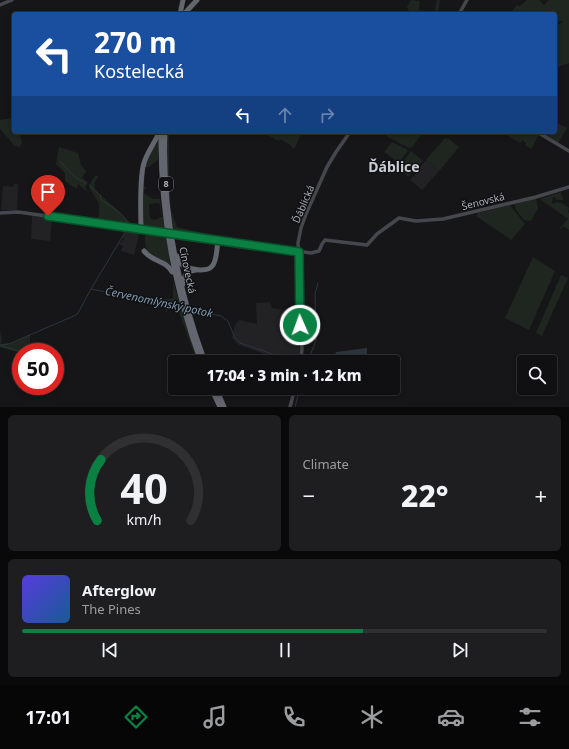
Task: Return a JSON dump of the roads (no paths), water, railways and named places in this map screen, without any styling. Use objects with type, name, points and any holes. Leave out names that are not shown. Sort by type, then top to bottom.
[{"type":"highway","points":[[177,12],[180,0]]},
{"type":"highway","points":[[180,12],[183,0]]},
{"type":"highway","points":[[186,12],[196,0]]},
{"type":"highway","points":[[142,229],[142,169],[144,162],[159,134]]},
{"type":"highway","name":"Cínovecká","points":[[160,134],[164,205],[169,243],[176,280],[199,355]]},
{"type":"highway","name":"Cínovecká","points":[[165,134],[167,195],[174,252],[185,309],[202,355]]},
{"type":"highway","points":[[182,289],[185,275],[191,270],[208,269],[213,265],[218,240]]},
{"type":"highway","points":[[144,251],[150,258],[168,265],[176,280]]},
{"type":"highway","points":[[174,252],[182,265],[199,270]]},
{"type":"highway","points":[[214,395],[220,407]]},
{"type":"highway","points":[[219,395],[225,407]]},
{"type":"main road","points":[[0,5],[12,0]]},
{"type":"main road","points":[[460,12],[467,0]]},
{"type":"main road","name":"Ďáblická","points":[[302,355],[299,314],[299,238],[306,214],[328,167],[349,134]]},
{"type":"main road","points":[[540,134],[569,151]]},
{"type":"main road","name":"Šenovská","points":[[299,252],[317,252],[326,240],[367,245],[379,232],[400,218],[416,222],[444,219],[569,187]]},
{"type":"main road","points":[[0,213],[18,212],[299,252]]},
{"type":"main road","points":[[290,407],[293,395]]},
{"type":"waterway","points":[[60,161],[74,176],[86,184]]},
{"type":"waterway","points":[[90,186],[101,196],[100,199],[120,213],[128,224]]},
{"type":"waterway","points":[[91,289],[127,229]]},
{"type":"waterway","points":[[310,355],[316,341],[315,294],[318,283]]},
{"type":"waterway","name":"Červenomlýnský potok","points":[[0,345],[9,344],[76,315],[91,289],[181,307]]},
{"type":"waterway","name":"Červenomlýnský potok","points":[[190,309],[221,316],[228,321],[234,336],[240,343],[275,355]]},
{"type":"waterway","points":[[1,346],[12,349]]},
{"type":"waterway","name":"Červenomlýnský potok","points":[[331,355],[335,354]]},
{"type":"waterway","points":[[295,407],[298,395]]},
{"type":"district","name":"Ďáblice","points":[[394,167]]}]
